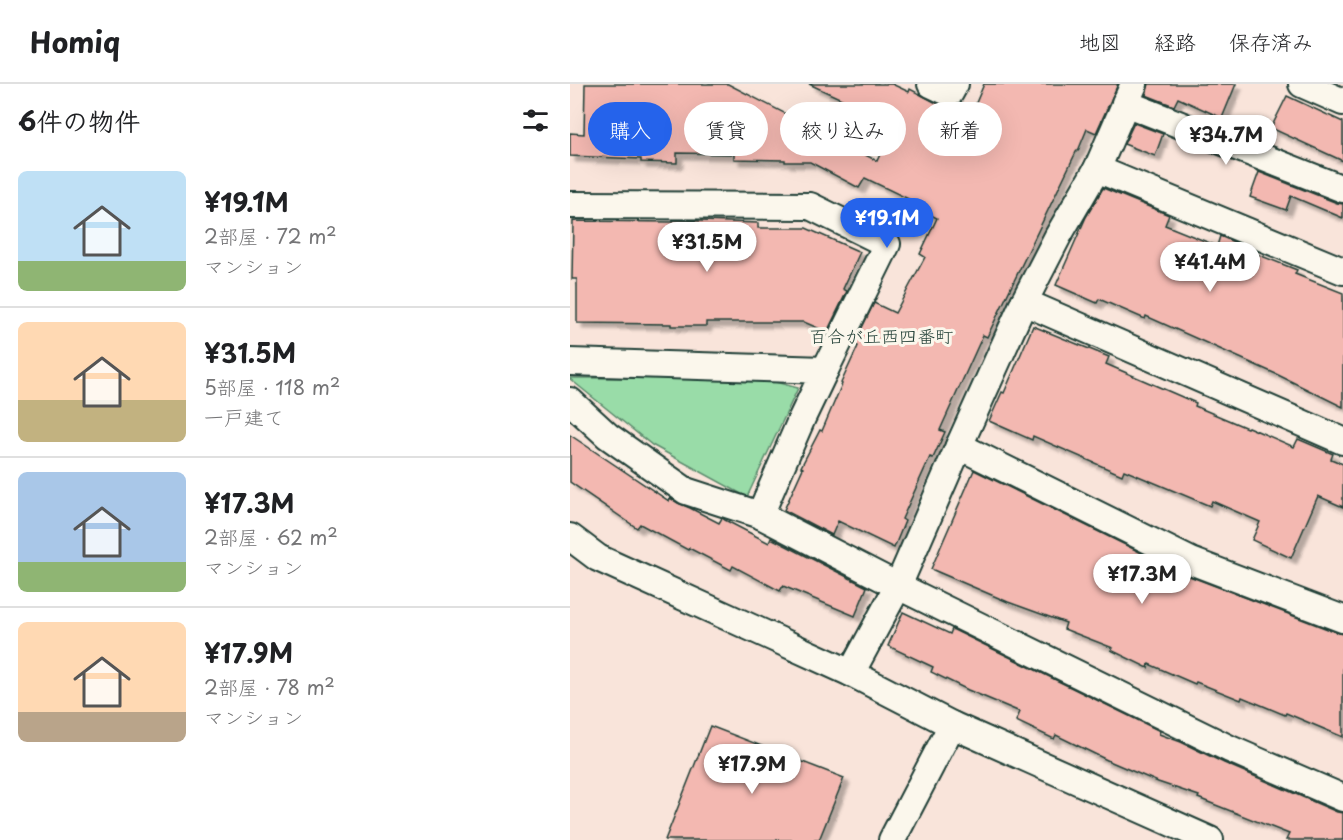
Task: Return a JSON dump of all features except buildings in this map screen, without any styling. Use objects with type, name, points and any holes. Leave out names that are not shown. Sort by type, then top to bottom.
[{"type":"street","points":[[931,84],[951,93],[955,84]]},
{"type":"street","points":[[1302,84],[1343,102]]},
{"type":"street","points":[[851,673],[898,586],[1024,302],[1058,236],[1097,169],[1130,93],[1343,189]]},
{"type":"street","points":[[1097,169],[1343,271]]},
{"type":"street","points":[[570,205],[810,206],[887,244],[802,418],[760,514]]},
{"type":"street","points":[[1024,302],[1343,441]]},
{"type":"street","points":[[570,362],[825,370]]},
{"type":"street","points":[[570,401],[608,436],[686,491],[760,514],[898,586],[1230,749],[1343,798]]},
{"type":"street","points":[[959,446],[1191,561],[1343,619]]},
{"type":"street","points":[[570,537],[598,558],[851,673],[951,725],[1210,840]]},
{"type":"street","points":[[892,840],[951,725]]},
{"type":"green space","points":[[570,378],[760,378],[798,388],[747,497],[652,445]]},
{"type":"district","name":"百合が丘西四番町","points":[[881,335]]}]
